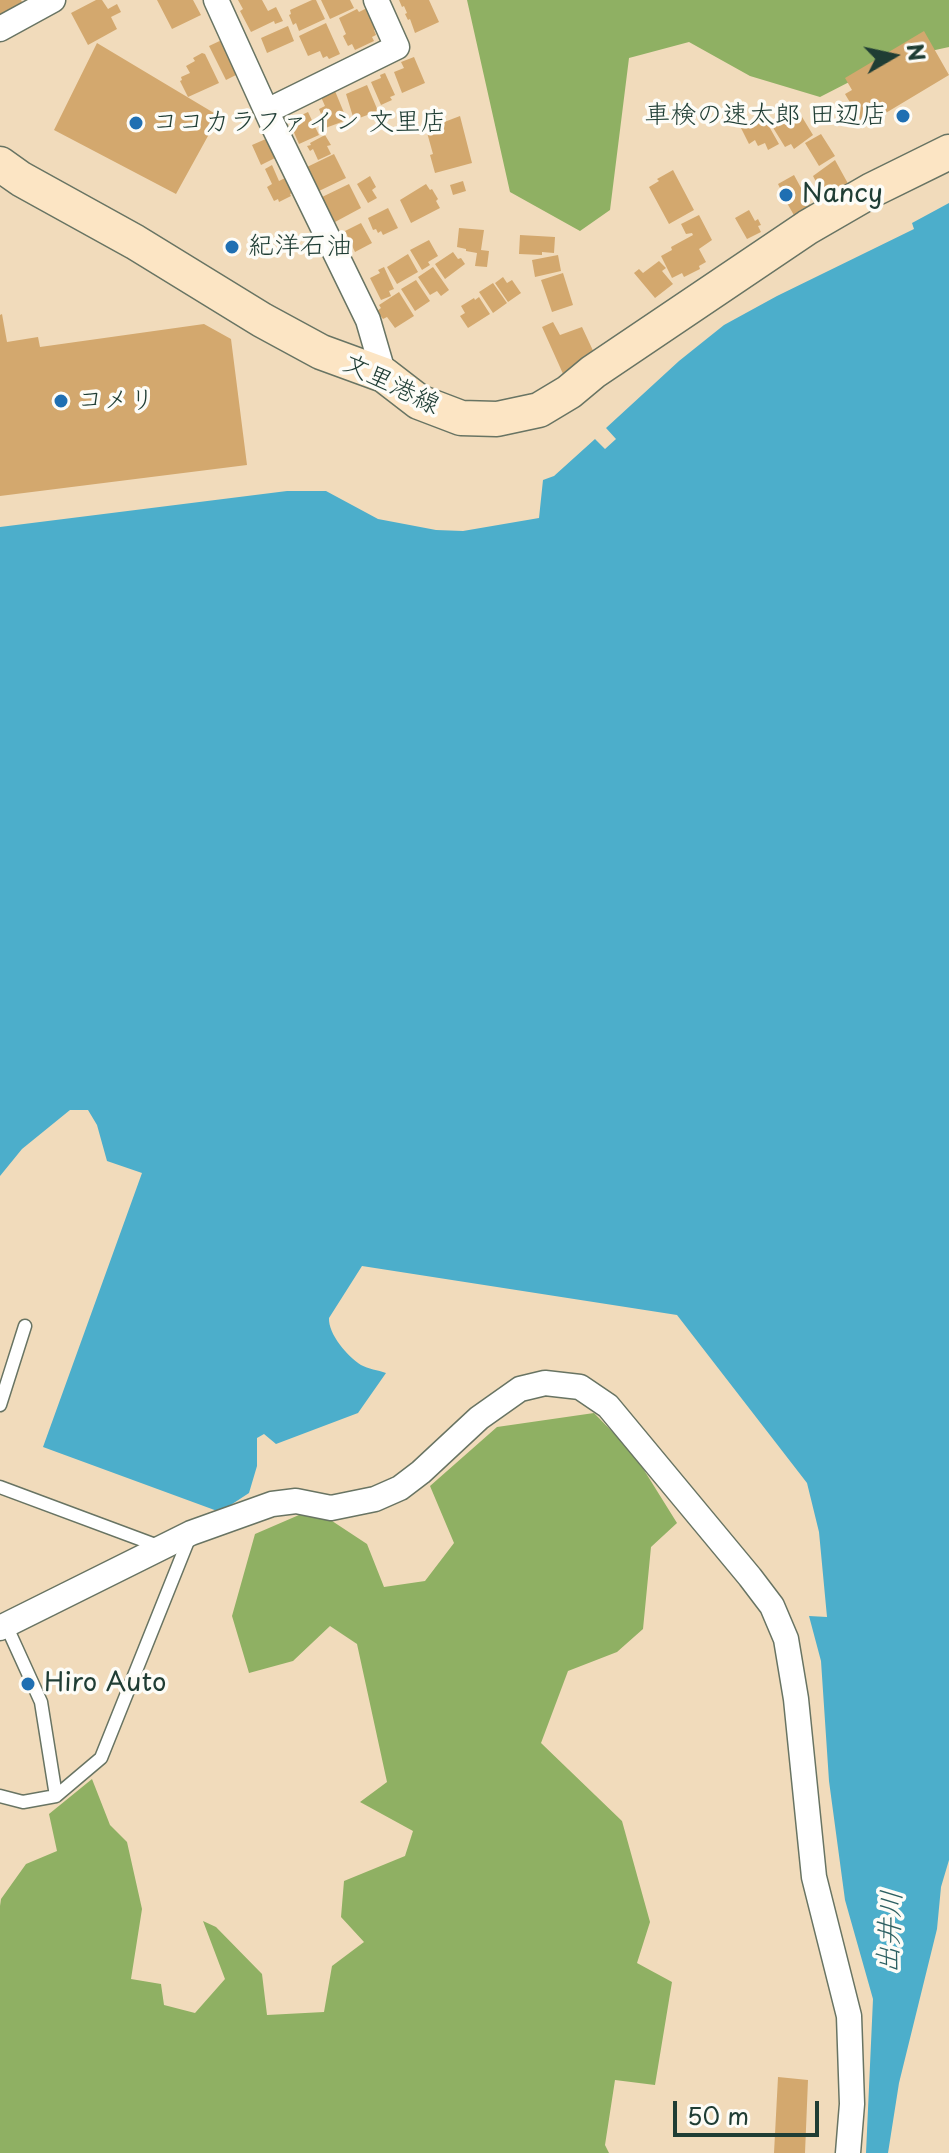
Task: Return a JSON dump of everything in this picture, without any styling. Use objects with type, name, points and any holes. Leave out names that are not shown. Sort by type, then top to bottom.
[{"type":"main road","name":"文里港線","points":[[0,164],[321,352],[384,375],[419,402],[461,418],[497,419],[539,410],[808,227],[872,190],[949,152]]},
{"type":"street","points":[[0,29],[53,0]]},
{"type":"street","points":[[216,0],[368,320],[384,375]]},
{"type":"street","points":[[267,111],[397,47],[376,0]]},
{"type":"street","points":[[3,1626],[191,1533],[272,1504],[296,1501],[331,1508],[375,1499],[400,1488],[479,1418],[520,1389],[545,1383],[580,1387],[608,1406],[757,1586],[772,1606],[786,1639],[796,1699],[814,1877],[849,2016],[852,2104],[848,2153]]},
{"type":"lane","points":[[0,1405],[25,1326]]},
{"type":"lane","points":[[0,1487],[161,1547]]},
{"type":"lane","points":[[0,1796],[23,1802],[56,1796],[101,1758],[191,1533]]},
{"type":"lane","points":[[3,1626],[41,1702],[56,1796]]},
{"type":"green space","points":[[467,0],[949,0],[949,47],[894,59],[820,97],[750,76],[689,42],[629,58],[610,210],[580,231],[510,192]]},
{"type":"green space","points":[[594,1413],[634,1454],[677,1523],[651,1547],[643,1629],[617,1652],[568,1671],[541,1743],[622,1821],[650,1922],[637,1963],[672,1982],[655,2085],[615,2080],[605,2145],[609,2153],[0,2153],[1,1899],[26,1864],[57,1851],[49,1814],[92,1779],[110,1825],[127,1842],[142,1909],[131,1979],[161,1984],[164,2005],[195,2013],[225,1979],[203,1921],[216,1927],[262,1974],[267,2015],[324,2012],[332,1966],[364,1942],[341,1917],[344,1881],[405,1856],[413,1831],[360,1802],[387,1782],[357,1644],[330,1626],[293,1661],[249,1673],[232,1616],[255,1534],[299,1515],[326,1517],[367,1544],[384,1587],[425,1581],[454,1543],[430,1486],[497,1427]]},
{"type":"water","name":"出井川","points":[[949,203],[949,1860],[941,1887],[937,1929],[899,2083],[888,2153],[866,2153],[873,1999],[845,1900],[829,1781],[821,1661],[809,1616],[827,1617],[819,1532],[807,1483],[677,1315],[362,1266],[329,1318],[330,1324],[340,1344],[356,1361],[386,1373],[358,1413],[276,1444],[264,1434],[257,1438],[257,1466],[249,1493],[220,1512],[43,1447],[142,1173],[107,1161],[97,1125],[88,1110],[70,1110],[22,1149],[0,1176],[0,527],[287,491],[326,491],[378,519],[436,530],[463,531],[539,518],[543,480],[554,476],[595,439],[605,449],[616,439],[606,428],[679,361],[724,325],[914,229],[912,223]]},
{"type":"building","points":[[0,0],[21,0],[25,7],[0,19]]},
{"type":"building","points":[[102,0],[108,9],[117,4],[121,12],[111,17],[117,29],[88,45],[71,13]]},
{"type":"building","points":[[157,0],[193,0],[201,15],[172,29]]},
{"type":"building","points":[[238,0],[262,0],[268,11],[276,7],[283,21],[275,24],[274,21],[251,32]]},
{"type":"building","points":[[316,0],[325,19],[299,31],[296,23],[293,25],[290,10]]},
{"type":"building","points":[[321,0],[350,0],[354,8],[330,19]]},
{"type":"building","points":[[399,0],[429,0],[439,22],[415,33]]},
{"type":"building","points":[[367,8],[377,28],[374,30],[376,35],[372,37],[374,41],[355,50],[352,44],[348,46],[343,36],[346,34],[339,18],[357,9],[359,12]]},
{"type":"building","points":[[326,23],[340,54],[329,59],[327,56],[323,58],[320,51],[308,56],[299,36]]},
{"type":"building","points":[[288,26],[294,41],[267,53],[261,38]]},
{"type":"building","points":[[924,31],[949,75],[864,126],[845,94],[852,90],[845,78]]},
{"type":"building","points":[[226,38],[242,72],[226,80],[209,46]]},
{"type":"building","name":"ココカラファイン 文里店","points":[[97,43],[219,116],[176,194],[54,130]]},
{"type":"building","points":[[202,53],[219,83],[188,97],[181,77],[190,73],[186,66]]},
{"type":"building","points":[[414,57],[425,83],[402,93],[394,72],[404,68],[401,62]]},
{"type":"building","points":[[385,73],[395,95],[381,105],[371,82]]},
{"type":"building","points":[[367,85],[378,111],[354,120],[346,94]]},
{"type":"building","points":[[335,91],[347,120],[320,130],[317,121],[323,119],[319,109],[325,106],[321,97]]},
{"type":"building","points":[[308,112],[319,135],[299,144],[289,121]]},
{"type":"building","points":[[799,112],[813,135],[794,149],[791,144],[785,147],[772,126]]},
{"type":"building","points":[[762,114],[779,144],[768,150],[765,143],[758,146],[755,140],[749,144],[740,126]]},
{"type":"building","points":[[460,116],[472,163],[435,173],[426,129]]},
{"type":"building","points":[[821,134],[835,156],[819,166],[805,143]]},
{"type":"building","points":[[275,135],[283,154],[261,165],[252,145]]},
{"type":"building","points":[[325,135],[331,145],[327,146],[331,154],[318,160],[313,149],[310,151],[307,146]]},
{"type":"building","points":[[334,154],[346,178],[319,191],[307,167]]},
{"type":"building","points":[[835,160],[851,189],[832,200],[829,194],[824,197],[813,176]]},
{"type":"building","points":[[272,165],[279,181],[293,174],[300,189],[279,202],[278,199],[274,201],[267,187],[272,184],[265,169]]},
{"type":"building","points":[[673,170],[694,210],[669,224],[649,187]]},
{"type":"building","points":[[794,175],[812,208],[795,217],[778,184]]},
{"type":"building","points":[[370,176],[377,198],[368,203],[357,184]]},
{"type":"building","points":[[463,181],[466,191],[453,195],[450,185]]},
{"type":"building","points":[[349,184],[361,208],[335,222],[322,197]]},
{"type":"building","points":[[426,184],[438,199],[440,208],[411,223],[400,200]]},
{"type":"building","points":[[388,208],[398,228],[383,235],[381,231],[373,230],[368,218]]},
{"type":"building","points":[[749,210],[755,221],[758,219],[761,232],[747,239],[735,218]]},
{"type":"building","points":[[699,215],[712,240],[699,249],[706,262],[699,266],[700,269],[684,277],[682,273],[672,278],[661,256],[693,235],[686,234],[681,224]]},
{"type":"building","points":[[361,223],[372,243],[355,252],[345,231]]},
{"type":"building","points":[[459,228],[484,230],[481,250],[489,251],[487,267],[475,266],[477,253],[457,247]]},
{"type":"building","points":[[520,235],[555,237],[554,253],[519,254]]},
{"type":"building","points":[[429,240],[438,256],[422,270],[410,250]]},
{"type":"building","points":[[453,252],[465,264],[445,279],[435,264]]},
{"type":"building","points":[[408,254],[418,272],[397,284],[387,267]]},
{"type":"building","points":[[558,255],[561,271],[535,277],[532,260]]},
{"type":"building","points":[[659,261],[666,268],[662,271],[673,284],[655,298],[634,273],[639,269],[643,273]]},
{"type":"building","points":[[384,267],[394,289],[389,291],[391,296],[381,300],[370,278]]},
{"type":"building","points":[[433,267],[449,290],[441,296],[437,291],[430,295],[418,277]]},
{"type":"building","points":[[563,273],[573,305],[552,312],[541,280]]},
{"type":"building","points":[[503,277],[507,283],[512,280],[521,293],[508,302],[495,283]]},
{"type":"building","points":[[416,280],[430,301],[415,311],[401,289]]},
{"type":"building","points":[[493,283],[507,303],[493,313],[479,292]]},
{"type":"building","points":[[399,292],[414,316],[395,328],[387,317],[383,319],[377,311],[381,308],[379,305]]},
{"type":"building","points":[[479,297],[490,314],[468,328],[460,316],[465,313],[461,306]]},
{"type":"building","points":[[2,314],[7,342],[38,337],[40,347],[204,324],[231,339],[247,465],[0,496]]},
{"type":"building","points":[[553,322],[560,335],[582,327],[596,357],[564,376],[542,327]]},
{"type":"building","points":[[778,2077],[808,2080],[805,2153],[774,2153]]},
{"type":"place","name":"車検の速太郎 田辺店","points":[[903,116]]},
{"type":"place","name":"ココカラファイン 文里店","points":[[136,123]]},
{"type":"place","name":"Nancy","points":[[786,195]]},
{"type":"place","name":"紀洋石油","points":[[232,247]]},
{"type":"place","name":"コメリ","points":[[61,401]]},
{"type":"place","name":"Hiro Auto","points":[[28,1684]]}]
